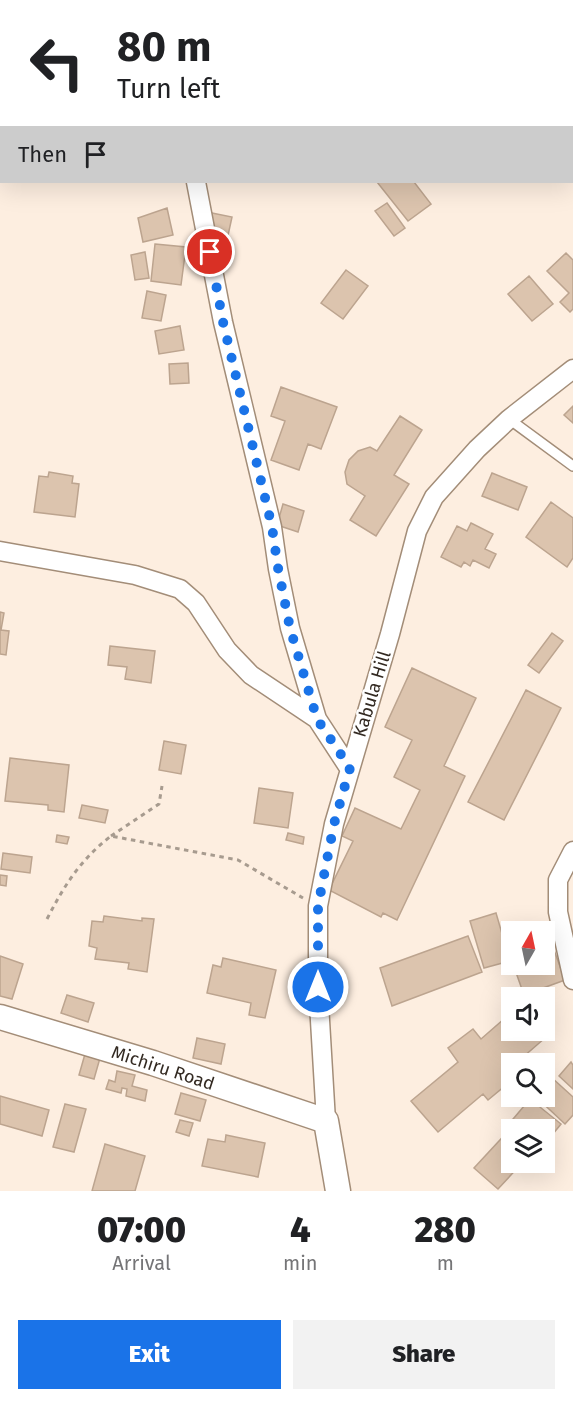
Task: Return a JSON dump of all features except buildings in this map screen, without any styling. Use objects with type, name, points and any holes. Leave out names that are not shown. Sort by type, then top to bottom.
[{"type":"street","points":[[196,183],[223,322],[272,527],[290,628],[317,719],[350,768]]},
{"type":"street","name":"Kabula Hill","points":[[338,1191],[326,1121],[318,987],[318,906],[334,824],[390,634],[417,531],[434,497],[462,466],[509,419],[573,369]]},
{"type":"street","points":[[0,550],[135,575],[180,589],[196,603],[227,650],[251,675],[317,719]]},
{"type":"street","points":[[573,851],[558,880],[558,912],[573,980]]},
{"type":"street","name":"Michiru Road","points":[[0,1017],[153,1063],[326,1121]]},
{"type":"lane","points":[[509,419],[573,466]]},
{"type":"path","points":[[46,919],[67,882],[94,850],[159,804],[162,786]]},
{"type":"path","points":[[111,836],[238,860],[318,906]]},
{"type":"route","points":[[210,252],[223,322],[272,527],[290,628],[317,719],[350,768],[334,824],[318,906],[318,987]]}]
